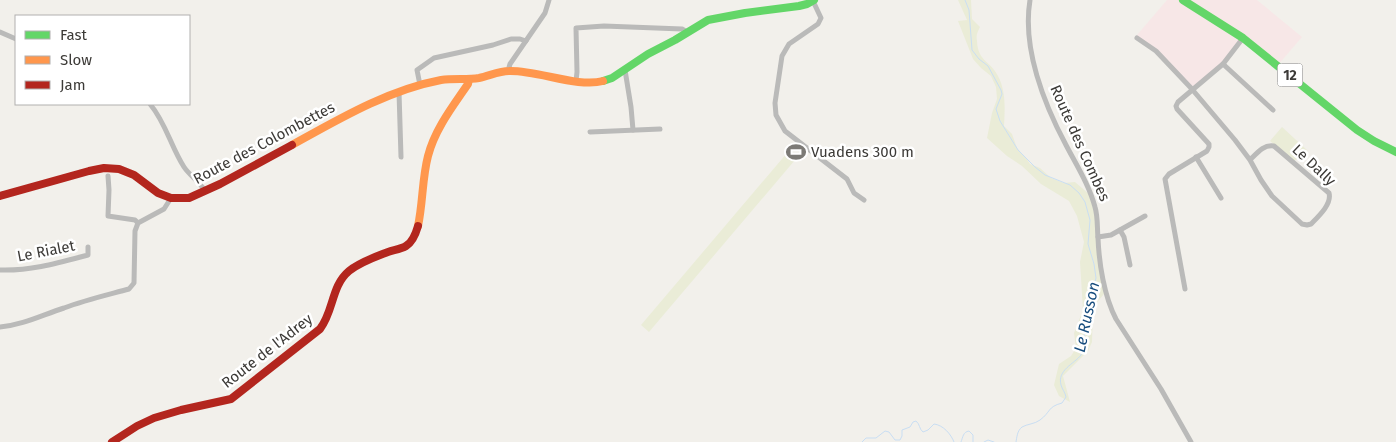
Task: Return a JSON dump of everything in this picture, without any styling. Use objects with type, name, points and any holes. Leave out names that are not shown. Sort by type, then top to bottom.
[{"type":"street","points":[[508,71],[510,64],[545,13],[549,0]]},
{"type":"street","points":[[814,0],[821,18],[818,24],[789,44],[782,56],[775,103],[776,115],[785,131],[847,180],[854,193],[864,200]]},
{"type":"street","name":"Route des Colombettes","points":[[171,198],[189,198],[205,191],[341,117],[420,85],[457,78],[479,78],[508,71],[576,81],[598,82],[612,78],[698,25],[721,17],[799,6],[814,0]]},
{"type":"street","name":"Route des Combes","points":[[1030,0],[1031,45],[1044,99],[1089,188],[1096,210],[1101,268],[1114,315],[1191,442]]},
{"type":"street","name":"12","points":[[1184,0],[1243,38],[1358,130],[1396,152]]},
{"type":"street","points":[[576,81],[576,28],[604,26],[682,29],[687,32]]},
{"type":"street","points":[[0,32],[15,39]]},
{"type":"street","name":"Le Dally","points":[[1137,38],[1156,51],[1192,90],[1235,140],[1272,196],[1303,225],[1312,224],[1329,202],[1330,197],[1328,193],[1274,146],[1266,146],[1250,160]]},
{"type":"street","points":[[1186,290],[1165,178],[1207,151],[1209,144],[1177,110],[1176,106],[1178,102],[1222,64],[1243,38]]},
{"type":"street","points":[[420,85],[417,70],[434,58],[511,39],[526,41]]},
{"type":"street","points":[[1222,64],[1273,110]]},
{"type":"street","points":[[625,70],[632,107],[633,130]]},
{"type":"street","name":"Route de l'Adrey","points":[[112,442],[154,418],[181,410],[221,402],[235,396],[320,329],[331,310],[339,284],[347,273],[362,262],[410,243],[418,225],[430,147],[447,115],[468,84],[469,78]]},
{"type":"street","points":[[399,92],[401,157]]},
{"type":"street","points":[[151,105],[159,115],[184,166],[191,177],[205,191]]},
{"type":"street","points":[[590,132],[660,129]]},
{"type":"street","points":[[1196,157],[1221,198]]},
{"type":"street","points":[[0,196],[104,168],[134,175],[158,192],[171,198],[164,209],[138,223],[134,283],[129,290],[63,308],[27,322],[0,327]]},
{"type":"street","points":[[108,176],[108,216],[135,220],[138,223]]},
{"type":"street","points":[[1098,237],[1110,235],[1145,216]]},
{"type":"street","points":[[1120,230],[1124,237],[1130,265]]},
{"type":"street","name":"Le Rialet","points":[[0,270],[14,271],[60,263],[88,255],[88,247]]},
{"type":"shaded area","points":[[1167,0],[1257,0],[1302,37],[1278,65],[1243,38],[1223,64],[1192,90],[1156,51],[1137,38],[1137,35]]},
{"type":"green space","points":[[958,0],[971,0],[972,19],[980,27],[977,32],[978,48],[982,57],[995,71],[1001,82],[1005,114],[1004,126],[1012,134],[1017,148],[1030,164],[1040,168],[1051,178],[1064,183],[1075,182],[1089,194],[1096,218],[1104,294],[1093,307],[1092,342],[1088,351],[1063,376],[1070,402],[1059,396],[1054,385],[1059,364],[1071,356],[1076,348],[1074,333],[1083,310],[1080,262],[1084,242],[1077,216],[1069,201],[1041,184],[987,138],[997,99],[996,87],[991,76],[973,59],[958,21],[967,20]]},
{"type":"green space","points":[[1282,127],[1308,151],[1300,160],[1294,161],[1270,141]]},
{"type":"green space","points":[[787,153],[795,160],[649,332],[641,325]]},
{"type":"waterway","name":"Le Russon","points":[[965,0],[969,10],[972,50],[988,66],[1001,90],[1002,94],[996,109],[1000,121],[1018,150],[1035,167],[1045,175],[1070,185],[1079,193],[1085,202],[1090,220],[1088,244],[1096,278],[1090,300],[1081,355],[1061,375],[1061,385],[1066,397],[1062,403],[1051,408],[1038,421],[1022,427],[1018,432],[1016,442]]},
{"type":"waterway","points":[[862,442],[866,438],[876,438],[885,431],[889,432],[895,440],[900,440],[902,430],[910,427],[916,421],[923,432],[934,424],[940,426],[949,433],[954,442]]},
{"type":"waterway","points":[[961,442],[964,434],[969,431],[973,435],[973,442]]},
{"type":"waterway","points":[[984,442],[988,440],[994,442]]},
{"type":"traffic: fast","points":[[603,81],[612,78],[648,54],[708,20],[799,6],[814,0]]},
{"type":"traffic: fast","points":[[1183,0],[1243,38],[1357,130],[1396,152]]},
{"type":"traffic: slow","points":[[292,145],[364,106],[402,91],[441,80],[479,78],[502,72],[520,71],[570,81],[593,83],[603,81]]},
{"type":"traffic: slow","points":[[418,226],[425,173],[431,146],[440,127],[468,84],[469,79]]},
{"type":"traffic: jam","points":[[0,196],[104,168],[119,169],[134,175],[158,193],[171,198],[189,198],[220,184],[292,145]]},
{"type":"traffic: jam","points":[[112,442],[154,418],[231,399],[320,329],[325,322],[339,284],[349,271],[368,260],[406,246],[412,240],[418,226]]},
{"type":"place","name":"Vuadens 300 m","points":[[796,152]]}]
